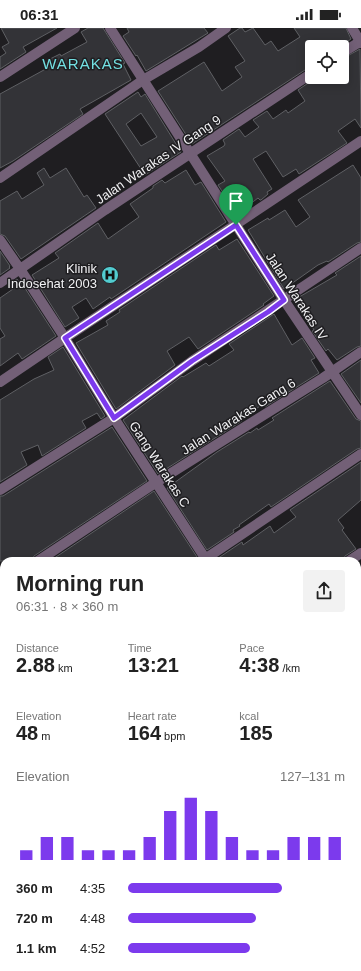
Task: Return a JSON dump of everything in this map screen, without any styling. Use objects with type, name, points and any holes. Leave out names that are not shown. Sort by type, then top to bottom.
[{"type":"street","points":[[0,77],[75,28]]},
{"type":"street","name":"Jalan Warakas IV","points":[[110,28],[284,300],[361,416]]},
{"type":"street","points":[[0,178],[143,80],[199,47],[226,28]]},
{"type":"street","points":[[349,49],[361,41],[352,28]]},
{"type":"street","name":"Jalan Warakas IV Gang 9","points":[[0,283],[305,78]]},
{"type":"street","points":[[0,382],[361,141]]},
{"type":"street","name":"Gang Warakas C","points":[[0,240],[65,338],[114,418],[157,482],[203,557]]},
{"type":"street","points":[[0,490],[114,418],[192,361],[268,312],[361,248]]},
{"type":"street","name":"Jalan Warakas Gang 6","points":[[44,557],[157,482],[332,372],[361,352]]},
{"type":"street","points":[[209,557],[361,454]]},
{"type":"building","points":[[1,28],[57,28],[23,47],[26,52],[0,69],[0,57],[6,53],[2,47],[9,43]]},
{"type":"building","points":[[88,28],[103,28],[125,63],[123,64],[131,80],[80,109],[83,114],[13,161],[0,168],[0,94],[53,65],[50,59],[60,54],[61,56],[87,42],[81,32]]},
{"type":"building","points":[[127,28],[204,28],[208,33],[146,71],[137,55],[136,56],[123,36],[129,32]]},
{"type":"building","points":[[240,28],[242,28],[245,32],[253,28],[265,45],[271,41],[278,51],[300,37],[294,28],[346,28],[351,39],[349,40],[305,40],[305,70],[192,144],[158,91],[204,62],[222,91],[242,77],[235,67],[245,61],[228,36]]},
{"type":"building","points":[[360,49],[361,128],[355,119],[338,131],[347,143],[299,174],[296,169],[283,177],[266,151],[253,159],[272,189],[267,192],[268,194],[261,200],[258,198],[237,214],[218,185],[225,181],[207,156],[224,146],[225,144],[223,140],[239,129],[245,137],[259,127],[253,120],[267,111],[273,119],[286,110],[288,113],[305,101],[298,90],[307,84],[349,84],[349,55]]},
{"type":"building","points":[[138,92],[141,97],[145,94],[181,152],[145,175],[105,114]],"holes":[[[141,113],[157,137],[141,146],[126,124]]]},
{"type":"building","points":[[353,165],[361,178],[361,242],[357,243],[328,262],[327,261],[318,265],[284,289],[248,230],[285,210],[296,227],[310,217],[298,200]]},
{"type":"building","points":[[44,168],[50,178],[66,168],[84,197],[87,195],[96,208],[21,259],[5,236],[0,234],[0,201],[17,191],[22,199],[44,185],[37,173]]},
{"type":"building","points":[[186,170],[195,185],[201,182],[226,222],[111,299],[110,297],[93,309],[86,298],[72,307],[79,318],[65,327],[32,275],[59,258],[55,253],[98,223],[108,239],[139,217],[130,204],[162,180],[165,183]]},
{"type":"building","points":[[237,239],[274,296],[263,304],[264,305],[198,349],[189,337],[167,351],[175,365],[116,409],[76,343],[108,325],[106,321],[120,312],[119,310],[216,245],[219,250]]},
{"type":"building","points":[[0,251],[10,268],[0,275]]},
{"type":"building","points":[[361,256],[361,346],[337,360],[328,349],[326,351],[312,331],[314,330],[302,309],[301,310],[294,300],[337,275],[335,273]]},
{"type":"building","points":[[17,279],[20,283],[21,282],[56,336],[22,359],[18,353],[0,366],[0,339],[5,336],[0,328],[0,298],[13,289],[10,284]]},
{"type":"building","points":[[274,314],[292,345],[302,338],[315,358],[311,360],[319,373],[265,407],[263,404],[241,419],[242,421],[158,474],[123,420],[182,376],[183,377],[206,363],[209,366],[234,350],[229,344]]},
{"type":"building","points":[[63,347],[105,416],[101,419],[97,413],[82,421],[86,428],[42,456],[38,445],[21,452],[27,465],[0,482],[0,400],[34,379],[54,370],[48,357]]},
{"type":"building","points":[[361,360],[361,403],[341,374]]},
{"type":"building","points":[[330,381],[356,419],[361,421],[361,448],[357,449],[271,507],[269,504],[239,525],[240,526],[233,530],[234,532],[207,550],[167,488],[217,452],[249,432],[250,433],[257,428],[258,430],[274,420],[272,418]]},
{"type":"building","points":[[112,427],[147,481],[34,557],[0,557],[0,496],[3,496]]},
{"type":"building","points":[[361,462],[361,500],[338,520],[344,528],[342,530],[356,549],[345,557],[220,557],[242,542],[243,545],[270,526],[274,533],[296,517],[290,510]]},
{"type":"building","points":[[154,491],[197,557],[56,557]]},
{"type":"place","name":"Klinik Indosehat 2003","points":[[110,275]]},
{"type":"district","name":"WARAKAS","points":[[83,64]]},
{"type":"route","points":[[236,225],[284,300],[192,361],[114,418],[65,338],[236,225]]}]
